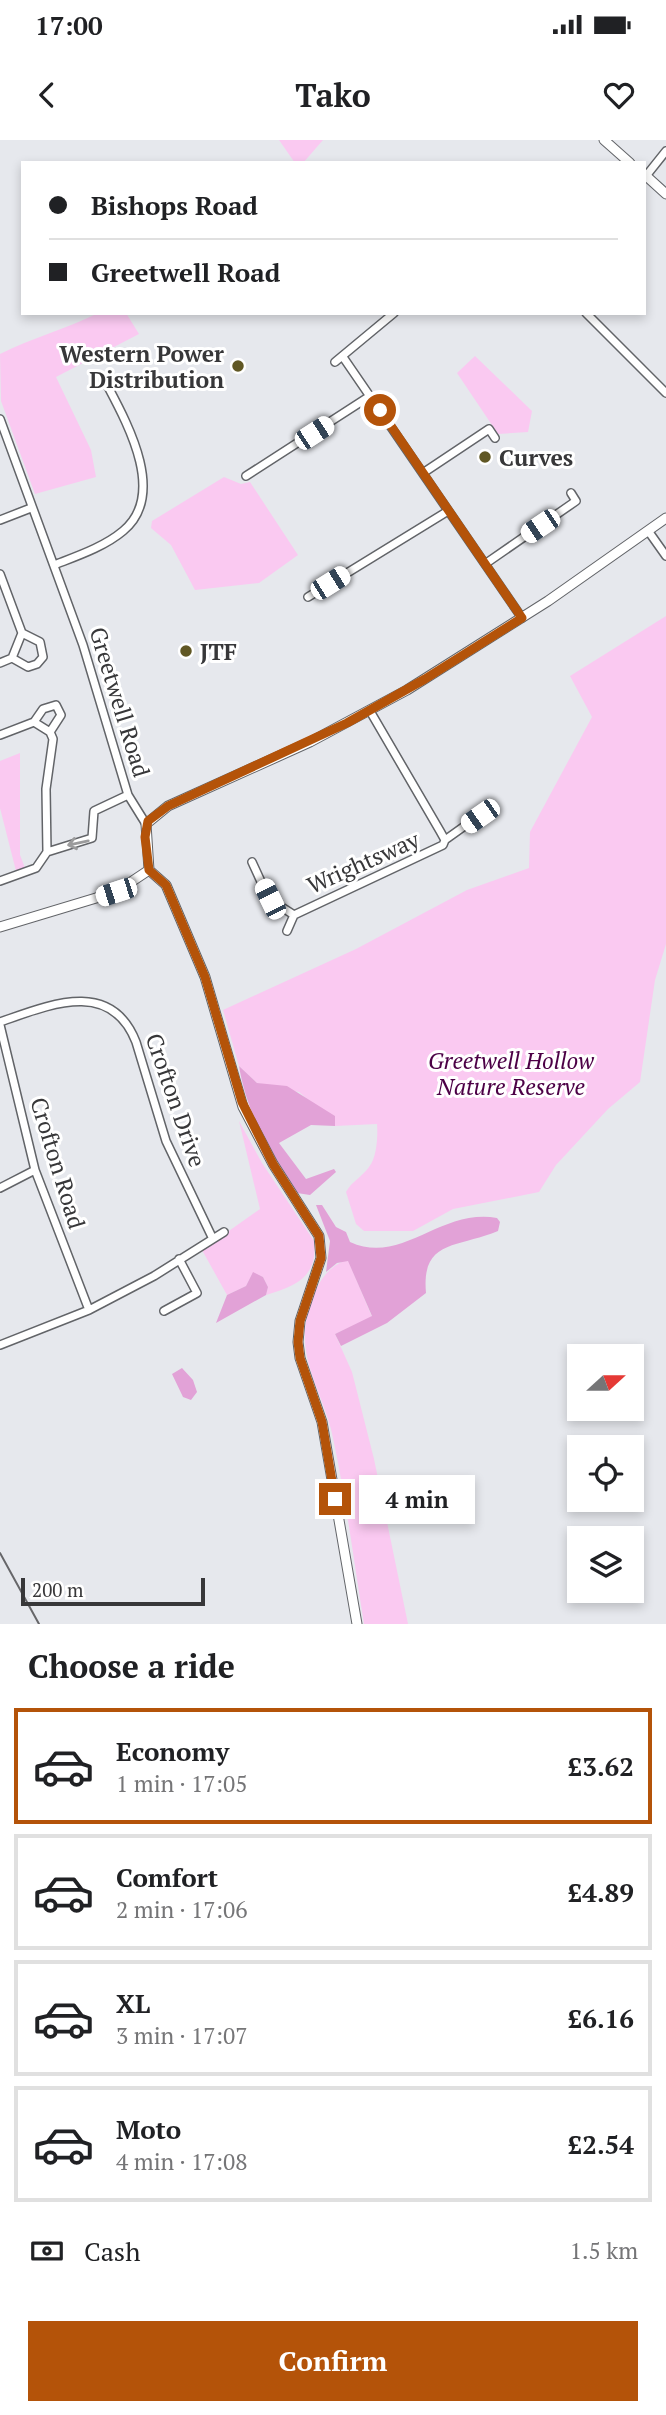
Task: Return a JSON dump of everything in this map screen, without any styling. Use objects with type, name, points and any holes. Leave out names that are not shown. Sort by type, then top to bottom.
[{"type":"main road","points":[[604,140],[629,161]]},
{"type":"main road","points":[[646,176],[666,194]]},
{"type":"main road","points":[[146,824],[168,806],[310,742],[370,711],[522,618],[666,519]]},
{"type":"main road","name":"Greetwell Road","points":[[146,824],[149,870]]},
{"type":"main road","points":[[0,927],[116,892],[149,870],[166,885],[205,977],[243,1107],[273,1164],[310,1219],[321,1244],[319,1263],[300,1321],[298,1342],[300,1358],[324,1432],[357,1624]]},
{"type":"street","points":[[646,174],[666,151]]},
{"type":"street","points":[[335,362],[392,315]]},
{"type":"street","points":[[588,315],[666,393]]},
{"type":"street","points":[[343,356],[522,618]]},
{"type":"street","points":[[54,565],[122,532],[134,520],[142,501],[138,458],[130,432],[105,381]]},
{"type":"street","points":[[246,476],[370,396]]},
{"type":"street","name":"Greetwell Road","points":[[0,419],[87,658],[128,795],[146,824]]},
{"type":"street","points":[[423,473],[489,429],[495,438]]},
{"type":"street","points":[[485,564],[576,501],[571,494]]},
{"type":"street","points":[[0,520],[32,508]]},
{"type":"street","points":[[308,597],[447,510]]},
{"type":"street","points":[[649,532],[666,556]]},
{"type":"street","points":[[0,574],[23,633],[40,642],[43,657],[37,664],[28,667],[12,658]]},
{"type":"street","points":[[0,663],[12,658],[23,633]]},
{"type":"street","points":[[0,734],[34,722],[43,709],[56,705],[61,715],[50,732]]},
{"type":"street","name":"Wrightsway","points":[[370,711],[445,840]]},
{"type":"street","points":[[0,881],[36,868],[47,852],[46,794],[53,739],[50,732],[34,722]]},
{"type":"street","points":[[47,852],[93,838],[94,811],[128,795]]},
{"type":"street","name":"Wrightsway","points":[[287,931],[294,915],[439,849],[445,840],[480,816]]},
{"type":"street","name":"Wrightsway","points":[[251,862],[270,899],[294,915]]},
{"type":"street","name":"Crofton Drive","points":[[0,1024],[46,1006],[80,1000],[118,1013],[133,1034],[155,1112],[181,1179],[212,1237]]},
{"type":"street","name":"Crofton Road","points":[[0,1024],[35,1170],[89,1310]]},
{"type":"street","points":[[0,1188],[35,1170]]},
{"type":"street","points":[[0,1345],[89,1310],[154,1276],[212,1237],[224,1232]]},
{"type":"street","points":[[164,1311],[197,1293],[179,1259]]},
{"type":"green space","points":[[279,140],[323,140],[305,161],[294,161]]},
{"type":"green space","points":[[94,315],[127,315],[139,334],[56,377],[91,450],[96,477],[35,494],[1,401],[0,354]]},
{"type":"green space","points":[[475,356],[532,411],[528,432],[498,434],[457,373]]},
{"type":"green space","points":[[224,477],[241,484],[250,482],[298,555],[259,583],[195,590],[171,545],[151,528],[152,521]]},
{"type":"green space","name":"Greetwell Hollow Nature Reserve","points":[[666,616],[666,944],[655,980],[640,1082],[608,1109],[556,1165],[539,1192],[453,1209],[413,1231],[364,1231],[356,1224],[346,1192],[372,1163],[377,1124],[335,1126],[334,1116],[317,1107],[299,1092],[257,1083],[239,1066],[223,1010],[356,949],[467,890],[529,868],[530,832],[592,717],[570,676]]},
{"type":"green space","points":[[20,753],[20,855],[25,868],[16,871],[0,808],[0,761]]},
{"type":"green space","points":[[239,1121],[262,1163],[314,1241],[312,1263],[303,1278],[287,1288],[266,1295],[268,1287],[263,1277],[253,1273],[246,1286],[227,1295],[202,1250],[260,1209]]},
{"type":"green space","points":[[348,1260],[372,1317],[335,1334],[352,1372],[374,1459],[408,1624],[364,1624],[333,1438],[306,1352],[305,1329],[315,1292],[328,1271]]},
{"type":"shaded area","points":[[239,1066],[257,1083],[287,1086],[335,1116],[335,1126],[311,1125],[279,1143],[306,1179],[334,1169],[336,1172],[310,1195],[297,1193],[269,1148],[254,1117]]},
{"type":"shaded area","points":[[316,1205],[322,1205],[336,1227],[346,1232],[350,1242],[369,1247],[387,1247],[457,1221],[476,1217],[497,1218],[500,1222],[498,1231],[445,1248],[436,1254],[426,1276],[426,1293],[387,1323],[341,1346],[335,1334],[372,1316],[348,1261],[337,1263],[326,1272],[330,1241]]},
{"type":"shaded area","points":[[253,1272],[263,1277],[268,1287],[266,1295],[216,1323],[227,1295],[246,1286]]},
{"type":"shaded area","points":[[182,1368],[193,1380],[197,1392],[191,1400],[183,1397],[172,1374]]},
{"type":"railway","points":[[0,1553],[39,1624]]},
{"type":"place","name":"Western Power Distribution","points":[[238,366]]},
{"type":"place","name":"Curves","points":[[485,457]]},
{"type":"place","name":"JTF","points":[[186,651]]},
{"type":"route","points":[[335,1499],[322,1422],[305,1376],[298,1342],[306,1299],[321,1258],[319,1236],[273,1164],[243,1107],[217,1010],[166,885],[149,870],[145,837],[148,821],[168,806],[347,723],[462,657],[522,618],[380,410]]}]
